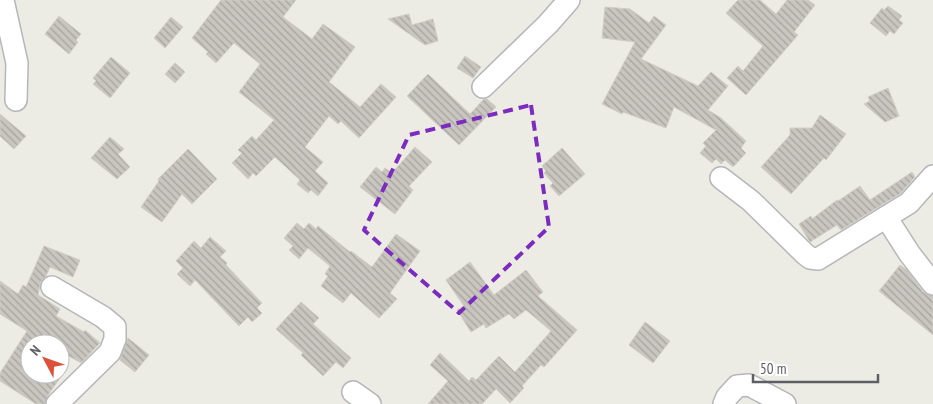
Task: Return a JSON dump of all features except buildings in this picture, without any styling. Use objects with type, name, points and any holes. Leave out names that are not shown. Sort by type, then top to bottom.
[{"type":"street","points":[[2,0],[17,63],[16,100]]},
{"type":"street","points":[[484,87],[570,0]]},
{"type":"street","points":[[721,178],[751,201],[810,258],[818,259],[909,203],[933,176]]},
{"type":"street","points":[[886,217],[914,260],[933,284]]},
{"type":"street","points":[[52,287],[115,327],[115,339],[110,352],[57,404]]},
{"type":"street","points":[[724,404],[727,397],[737,386],[749,385],[785,404]]},
{"type":"highlighted area","points":[[531,105],[549,227],[459,313],[364,230],[409,135]]}]
